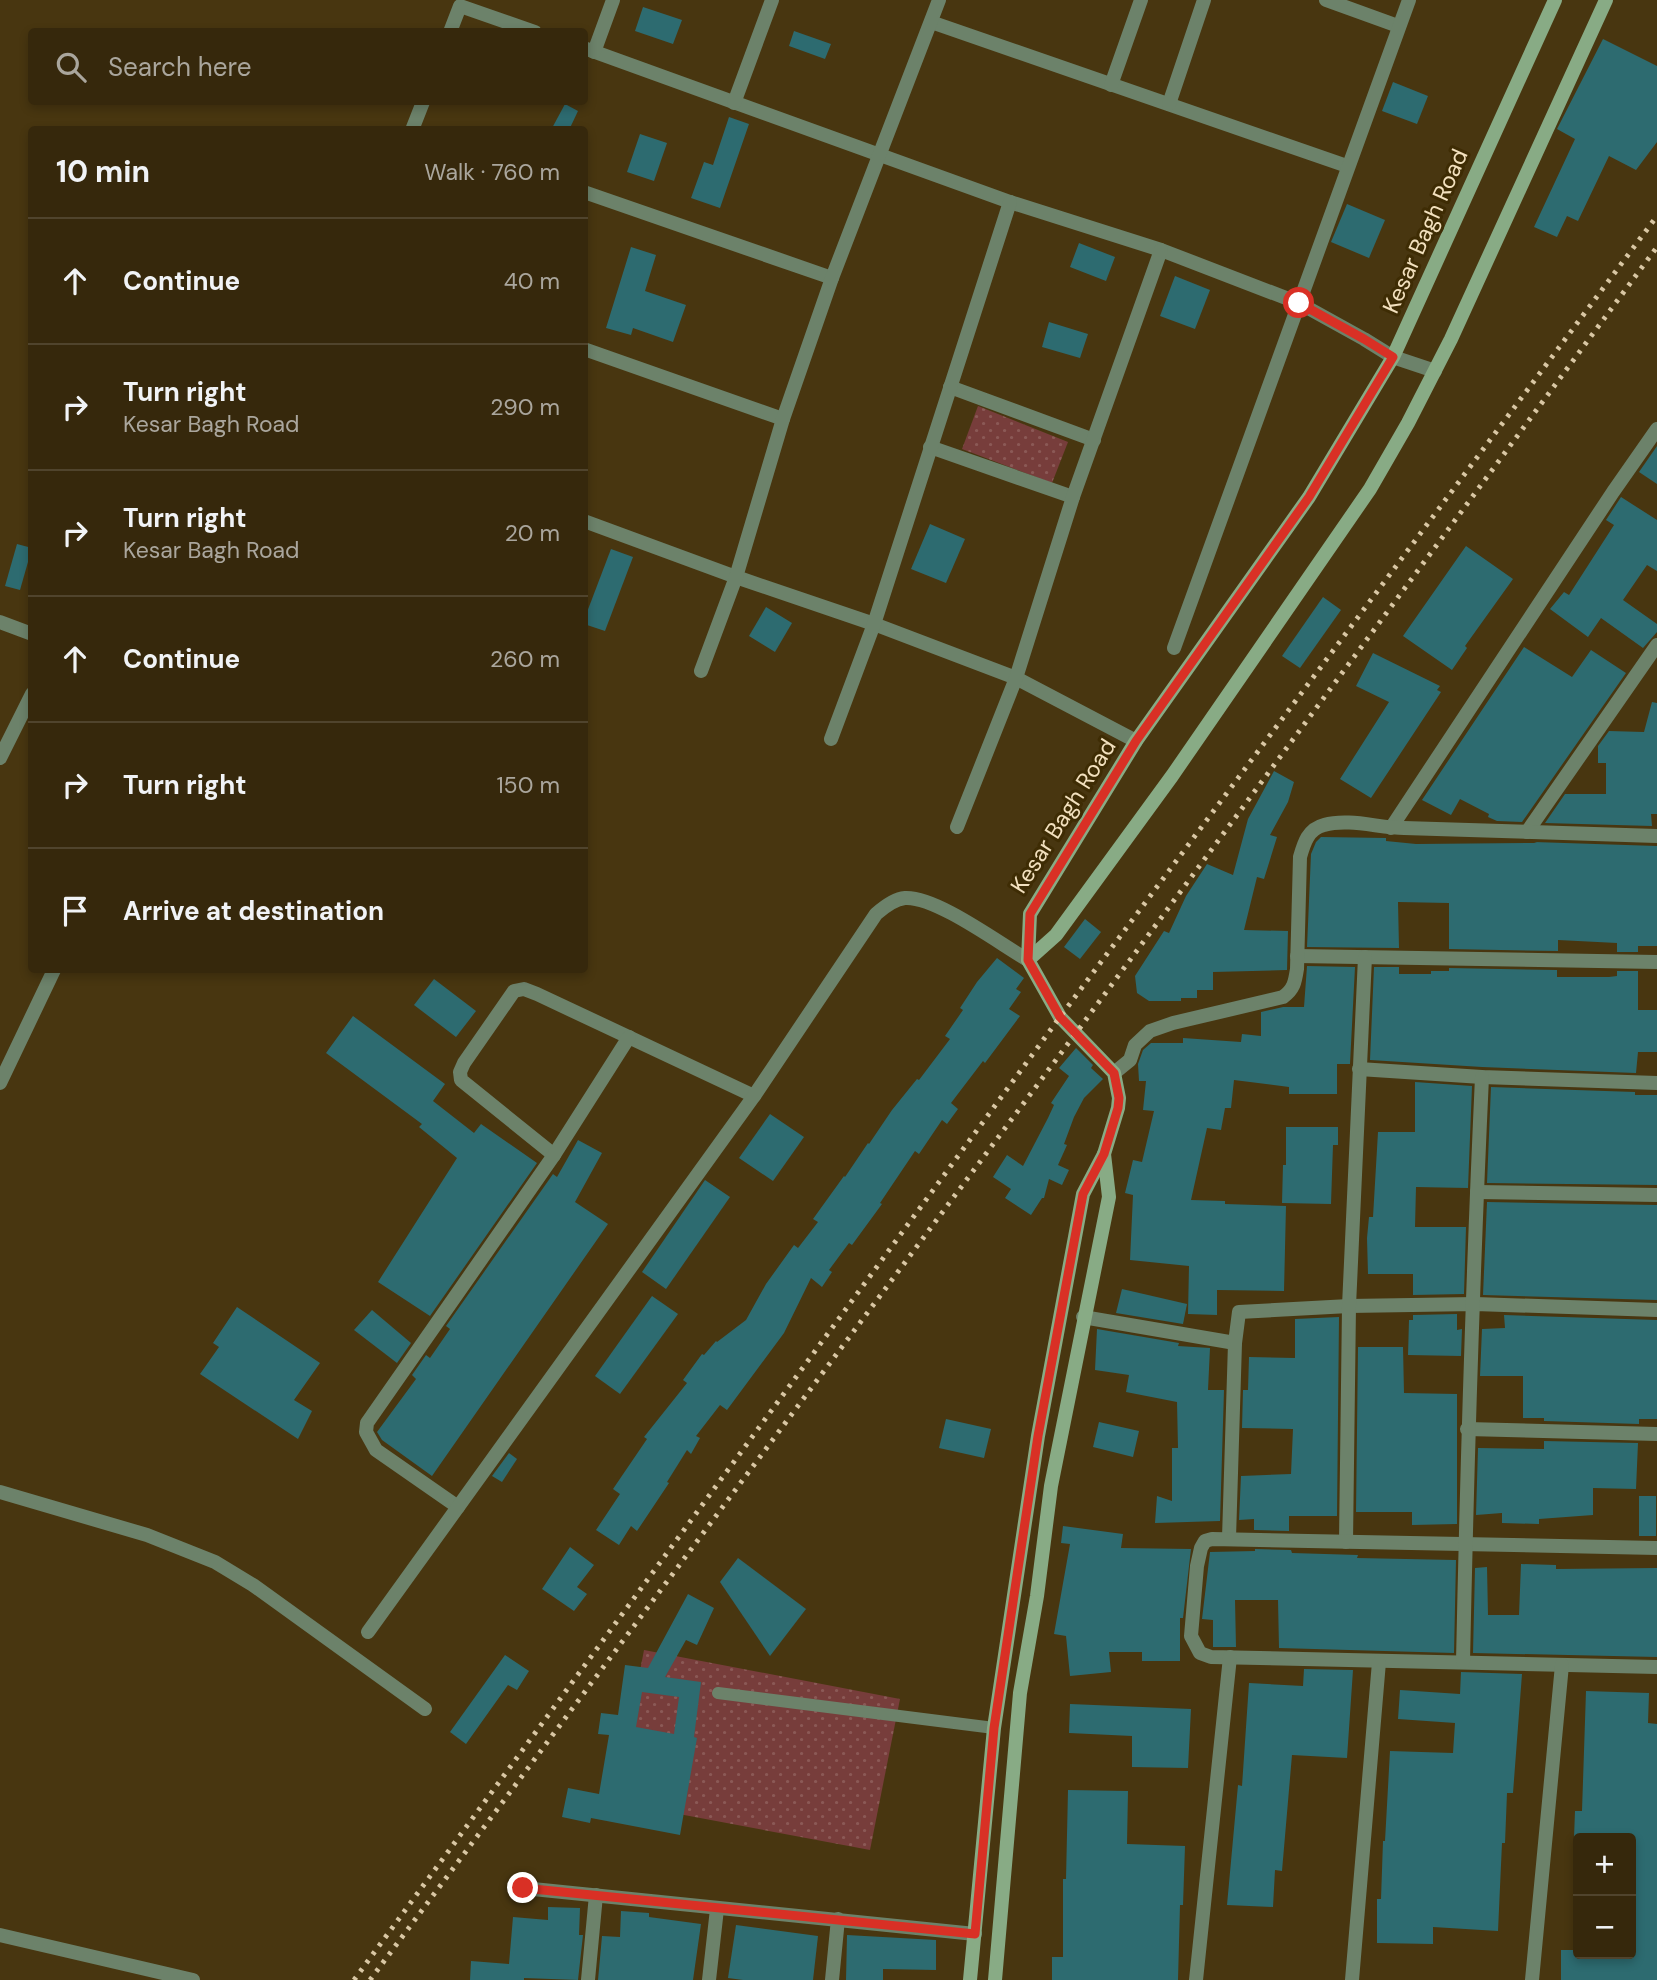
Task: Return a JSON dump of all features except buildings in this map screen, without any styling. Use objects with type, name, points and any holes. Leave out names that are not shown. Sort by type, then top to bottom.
[{"type":"main road","name":"Kesar Bagh Road","points":[[1028,960],[1030,914],[1136,741],[1309,497],[1393,357],[1555,0]]},
{"type":"main road","points":[[970,1980],[994,1728],[1038,1436],[1083,1194],[1104,1154],[1119,1098],[1114,1073],[1060,1017],[1028,960],[1056,935],[1172,776],[1370,489],[1435,370],[1606,0]]},
{"type":"main road","points":[[995,1980],[1020,1693],[1037,1595],[1051,1486],[1109,1197],[1104,1154]]},
{"type":"street","points":[[613,0],[589,50],[1010,202],[1161,250],[1299,303],[1393,357],[1435,370]]},
{"type":"street","points":[[734,103],[772,0]]},
{"type":"street","points":[[701,671],[736,577],[783,419],[832,278],[939,0]]},
{"type":"street","points":[[1111,85],[1141,0]]},
{"type":"street","points":[[1169,104],[1204,0]]},
{"type":"street","points":[[1326,0],[1398,26]]},
{"type":"street","points":[[1174,648],[1409,0]]},
{"type":"street","points":[[452,28],[461,3],[526,28]]},
{"type":"street","points":[[931,22],[1347,166]]},
{"type":"street","points":[[414,126],[422,105]]},
{"type":"street","points":[[588,193],[832,278]]},
{"type":"street","points":[[831,738],[874,624],[1010,202]]},
{"type":"street","points":[[957,827],[1016,678],[1073,497],[1161,250]]},
{"type":"street","points":[[588,350],[783,419]]},
{"type":"street","points":[[950,387],[1094,440]]},
{"type":"street","points":[[1391,828],[1612,492],[1657,429]]},
{"type":"street","points":[[930,447],[1073,497]]},
{"type":"street","points":[[588,522],[874,624],[1016,678],[1136,741]]},
{"type":"street","points":[[0,622],[28,632]]},
{"type":"street","points":[[1527,832],[1657,645]]},
{"type":"street","points":[[0,758],[28,702]]},
{"type":"street","points":[[1114,1073],[1130,1060],[1135,1045],[1150,1031],[1283,997],[1294,985],[1300,857],[1305,840],[1312,830],[1322,825],[1339,823],[1391,828],[1657,836]]},
{"type":"street","points":[[368,1632],[754,1096],[876,914],[887,905],[904,898],[920,900],[939,907],[1028,960]]},
{"type":"street","points":[[1297,956],[1657,962]]},
{"type":"street","points":[[1346,1542],[1349,1306],[1365,957]]},
{"type":"street","points":[[0,1083],[53,973]]},
{"type":"street","points":[[554,1155],[461,1080],[460,1072],[464,1063],[514,991],[524,989],[754,1096]]},
{"type":"street","points":[[458,1507],[376,1450],[366,1432],[368,1423],[554,1155],[629,1037]]},
{"type":"street","points":[[1359,1069],[1482,1077],[1657,1083]]},
{"type":"street","points":[[1463,1662],[1467,1429],[1475,1304],[1482,1077]]},
{"type":"street","points":[[1477,1192],[1657,1195]]},
{"type":"street","points":[[1229,1538],[1235,1343],[1239,1312],[1349,1306],[1475,1304],[1657,1310]]},
{"type":"street","points":[[1083,1317],[1235,1343]]},
{"type":"street","points":[[1467,1429],[1657,1434]]},
{"type":"street","points":[[0,1492],[148,1535],[215,1562],[253,1585],[425,1709]]},
{"type":"street","points":[[1657,1548],[1229,1538],[1205,1541],[1200,1548],[1191,1636],[1200,1653],[1211,1657],[1657,1667]]},
{"type":"street","points":[[1196,1980],[1230,1657]]},
{"type":"street","points":[[1352,1980],[1379,1662]]},
{"type":"street","points":[[1532,1980],[1562,1665]]},
{"type":"street","points":[[523,1888],[975,1934]]},
{"type":"street","points":[[588,1980],[596,1895]]},
{"type":"street","points":[[709,1980],[717,1909]]},
{"type":"street","points":[[832,1980],[838,1919]]},
{"type":"street","points":[[0,1935],[193,1980]]},
{"type":"lane","points":[[718,1693],[994,1728]]},
{"type":"shaded area","points":[[978,406],[1068,442],[1052,483],[962,449]]},
{"type":"shaded area","points":[[644,1650],[900,1699],[870,1850],[615,1802]]},
{"type":"railway","points":[[354,1980],[1060,1017],[1657,216]]},
{"type":"railway","points":[[370,1980],[1076,1033],[1657,247]]},
{"type":"route","points":[[523,1888],[975,1934],[994,1728],[1038,1436],[1083,1194],[1104,1154],[1119,1098],[1114,1073],[1060,1017],[1028,960],[1030,914],[1136,741],[1309,497],[1393,357],[1299,303]]}]
